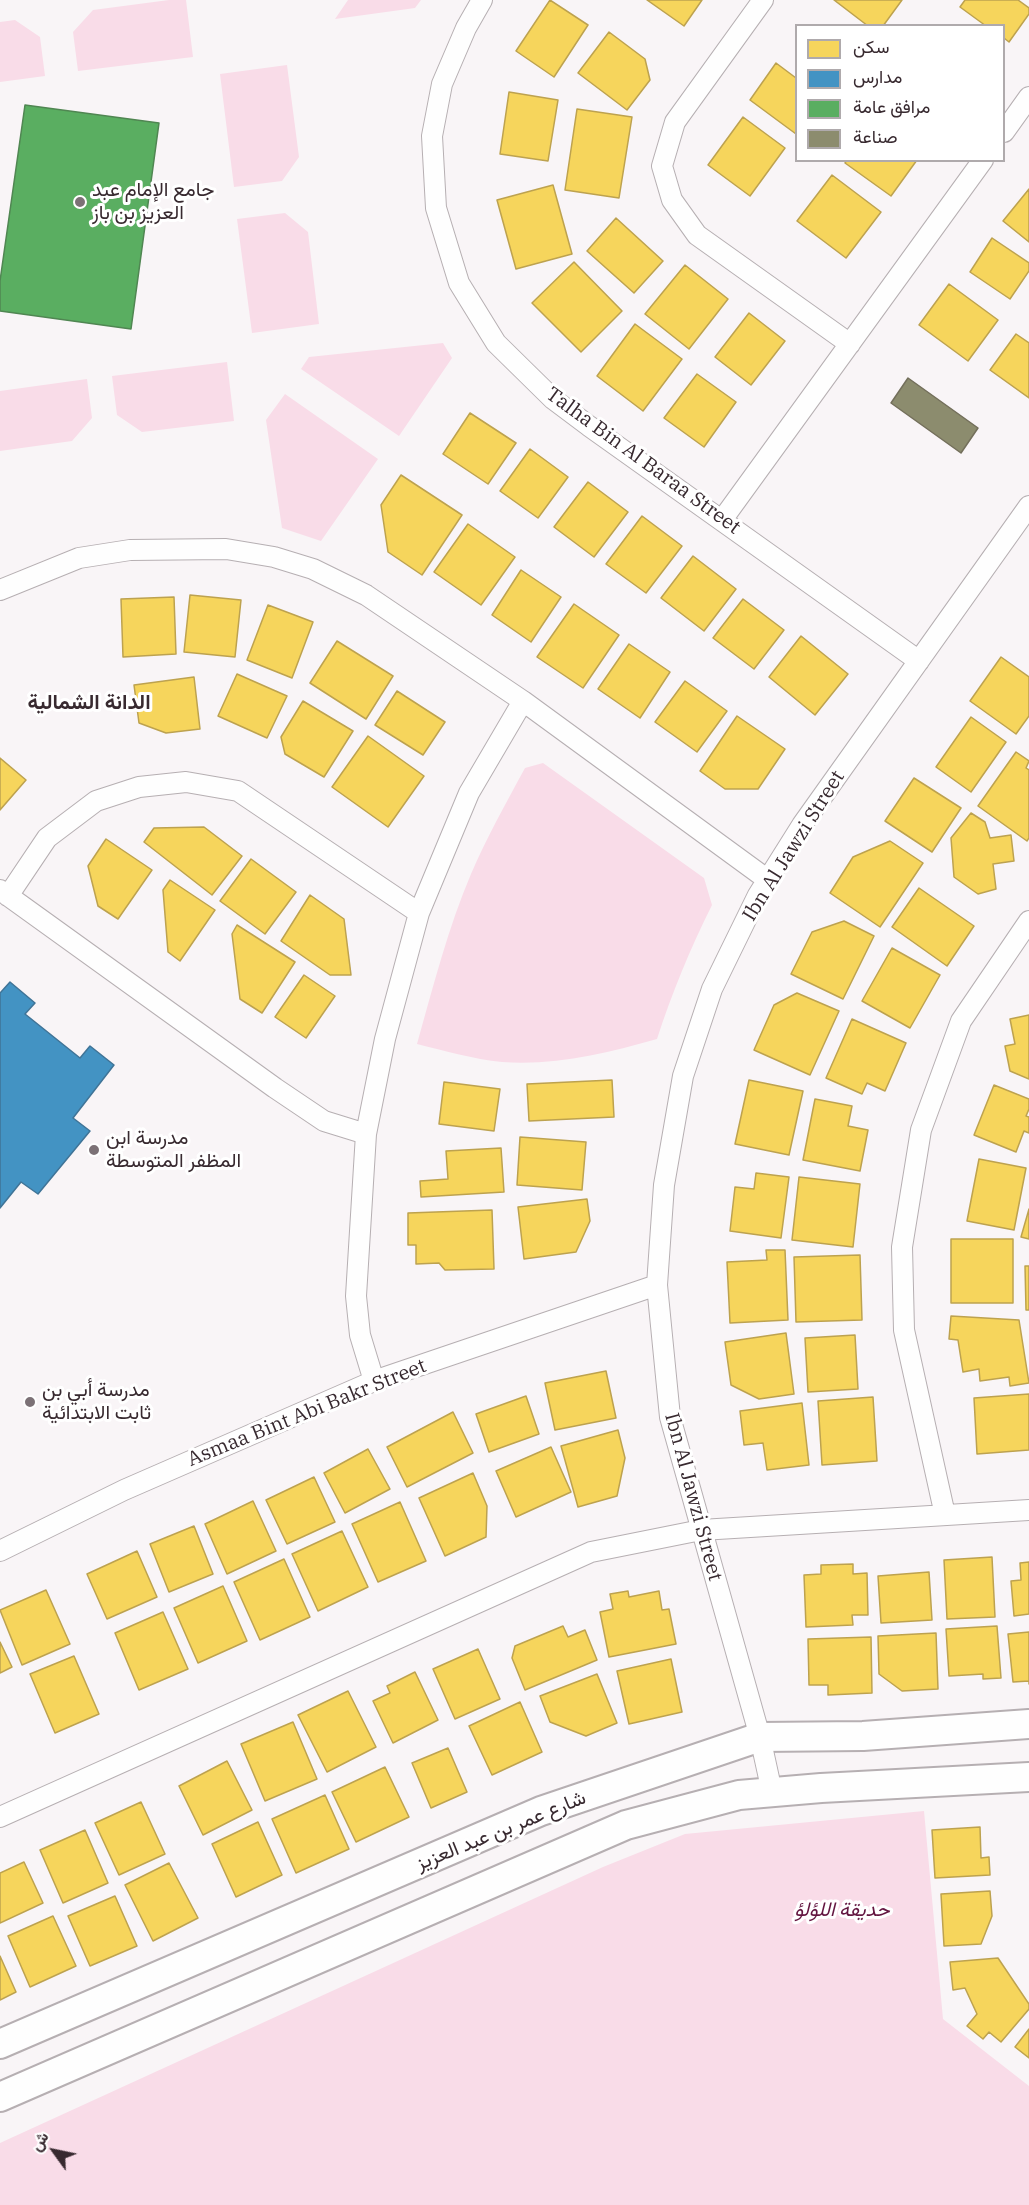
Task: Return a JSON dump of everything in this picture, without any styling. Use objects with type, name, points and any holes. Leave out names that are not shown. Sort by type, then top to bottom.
[{"type":"street","name":"Talha Bin Al Baraa Street","points":[[482,0],[466,28],[442,84],[432,136],[436,208],[459,283],[496,343],[554,399],[589,426],[919,661]]},
{"type":"street","points":[[763,0],[675,122],[662,166],[672,200],[697,235],[850,345]]},
{"type":"street","points":[[1005,131],[1029,97]]},
{"type":"street","points":[[722,520],[982,162]]},
{"type":"street","name":"Ibn Al Jawzi Street","points":[[772,1792],[760,1737],[670,1417],[657,1285],[664,1185],[683,1076],[712,989],[758,895],[802,825],[1029,506]]},
{"type":"street","points":[[0,590],[79,558],[130,550],[226,549],[274,557],[313,569],[366,595],[524,701],[768,879]]},
{"type":"street","points":[[375,1381],[360,1335],[356,1296],[366,1134],[385,1039],[419,913],[470,793],[524,701]]},
{"type":"street","points":[[366,1134],[324,1121],[274,1088],[4,893],[47,838],[96,801],[139,787],[186,782],[238,791],[419,913]]},
{"type":"street","points":[[945,1515],[904,1330],[902,1247],[921,1130],[960,1021],[1029,921]]},
{"type":"street","name":"Asmaa Bint Abi Bakr Street","points":[[0,1551],[124,1490],[375,1381],[657,1285]]},
{"type":"street","points":[[0,1817],[591,1552],[701,1530],[1029,1510]]},
{"type":"street","name":"شارع عمر بن عبد العزيز","points":[[0,2044],[540,1811],[760,1737],[863,1736],[1029,1724]]},
{"type":"street","points":[[0,2097],[626,1825],[740,1795],[821,1788],[1029,1777]]},
{"type":"green space","points":[[169,0],[186,0],[193,57],[78,71],[73,32],[93,10]]},
{"type":"green space","points":[[348,0],[421,0],[415,8],[335,19]]},
{"type":"green space","points":[[15,20],[40,37],[45,76],[0,82],[0,22]]},
{"type":"green space","points":[[287,65],[299,157],[282,181],[234,187],[220,74]]},
{"type":"green space","points":[[285,213],[308,232],[319,324],[252,333],[237,219]]},
{"type":"green space","points":[[443,343],[452,358],[399,436],[301,369],[309,357]]},
{"type":"green space","points":[[227,362],[234,421],[142,432],[117,415],[112,376]]},
{"type":"green space","points":[[87,379],[92,418],[72,441],[0,451],[0,391]]},
{"type":"green space","points":[[285,394],[378,459],[321,541],[282,528],[266,420]]},
{"type":"green space","points":[[543,763],[704,878],[712,905],[682,971],[657,1039],[581,1057],[522,1063],[480,1059],[417,1044],[448,936],[477,860],[525,768]]},
{"type":"green space","name":"حديقة اللؤلؤ","points":[[924,1811],[943,2019],[1029,2086],[1029,2205],[0,2205],[0,2143],[603,1867],[685,1834]]},
{"type":"building: سكن","points":[[550,0],[588,25],[554,77],[516,51]]},
{"type":"building: سكن","points":[[647,0],[702,0],[684,26]]},
{"type":"building: سكن","points":[[834,0],[902,0],[884,24],[865,24]]},
{"type":"building: سكن","points":[[965,0],[1018,0],[1029,8],[1029,14],[1009,42],[1005,39],[1005,24],[983,24],[960,7]]},
{"type":"building: سكن","points":[[609,32],[645,59],[650,80],[627,110],[578,73]]},
{"type":"building: سكن","points":[[776,63],[795,77],[795,133],[750,100]]},
{"type":"building: سكن","points":[[509,92],[558,100],[548,161],[500,154]]},
{"type":"building: سكن","points":[[577,109],[632,117],[619,198],[565,190]]},
{"type":"building: سكن","points":[[743,117],[785,148],[750,196],[708,165]]},
{"type":"building: سكن","points":[[846,162],[916,162],[891,196]]},
{"type":"building: سكن","points":[[832,175],[881,212],[846,258],[797,221]]},
{"type":"building: سكن","points":[[553,185],[572,254],[516,269],[497,200]]},
{"type":"building: سكن","points":[[1029,189],[1029,242],[1003,221]]},
{"type":"building: سكن","points":[[616,218],[663,261],[634,293],[587,251]]},
{"type":"building: سكن","points":[[992,238],[1029,263],[1029,271],[1010,299],[970,272]]},
{"type":"building: سكن","points":[[574,262],[622,311],[581,352],[532,303]]},
{"type":"building: سكن","points":[[685,265],[728,299],[689,349],[645,314]]},
{"type":"building: سكن","points":[[949,284],[998,320],[968,361],[919,325]]},
{"type":"building: سكن","points":[[749,313],[785,341],[751,385],[715,357]]},
{"type":"building: سكن","points":[[635,324],[682,359],[643,411],[597,376]]},
{"type":"building: سكن","points":[[1016,334],[1029,343],[1029,398],[990,370]]},
{"type":"building: سكن","points":[[697,374],[736,402],[704,447],[664,418]]},
{"type":"building: سكن","points":[[470,413],[516,443],[488,484],[443,454]]},
{"type":"building: سكن","points":[[530,449],[568,477],[538,518],[500,491]]},
{"type":"building: سكن","points":[[401,475],[462,515],[422,575],[388,552],[381,505]]},
{"type":"building: سكن","points":[[588,482],[628,512],[594,557],[554,527]]},
{"type":"building: سكن","points":[[642,516],[682,546],[646,593],[606,564]]},
{"type":"building: سكن","points":[[468,524],[515,557],[481,605],[434,572]]},
{"type":"building: سكن","points":[[693,556],[736,589],[704,631],[661,598]]},
{"type":"building: سكن","points":[[521,570],[561,597],[531,642],[492,615]]},
{"type":"building: سكن","points":[[190,595],[241,600],[235,657],[184,652]]},
{"type":"building: سكن","points":[[174,597],[176,654],[123,657],[121,599]]},
{"type":"building: سكن","points":[[743,599],[784,630],[754,669],[713,638]]},
{"type":"building: سكن","points":[[574,604],[619,635],[583,688],[537,657]]},
{"type":"building: سكن","points":[[268,605],[313,622],[292,678],[247,660]]},
{"type":"building: سكن","points":[[801,636],[848,674],[815,715],[769,677]]},
{"type":"building: سكن","points":[[337,641],[393,676],[366,719],[310,683]]},
{"type":"building: سكن","points":[[629,644],[670,672],[640,718],[598,689]]},
{"type":"building: سكن","points":[[1001,657],[1029,677],[1029,716],[1016,734],[970,701]]},
{"type":"building: سكن","points":[[237,674],[287,696],[267,738],[218,716]]},
{"type":"building: سكن","points":[[194,677],[200,729],[166,733],[139,723],[134,685]]},
{"type":"building: سكن","points":[[685,681],[727,711],[697,752],[655,722]]},
{"type":"building: سكن","points":[[397,691],[445,722],[423,755],[375,725]]},
{"type":"building: سكن","points":[[303,701],[353,731],[324,777],[285,754],[281,737]]},
{"type":"building: سكن","points":[[737,716],[785,749],[758,789],[725,789],[700,771]]},
{"type":"building: سكن","points":[[971,717],[1006,742],[971,792],[936,767]]},
{"type":"building: سكن","points":[[368,736],[424,776],[388,827],[332,787]]},
{"type":"building: سكن","points":[[1016,752],[1029,761],[1026,768],[1029,770],[1029,838],[1027,841],[978,806]]},
{"type":"building: سكن","points":[[0,758],[26,780],[0,810]]},
{"type":"building: سكن","points":[[914,778],[961,808],[932,852],[885,821]]},
{"type":"building: سكن","points":[[971,813],[985,822],[990,838],[1011,835],[1014,861],[993,864],[996,889],[978,894],[954,877],[951,838]]},
{"type":"building: سكن","points":[[204,827],[242,856],[212,895],[144,842],[154,828]]},
{"type":"building: سكن","points":[[106,839],[152,870],[118,919],[98,906],[88,866]]},
{"type":"building: سكن","points":[[890,841],[923,863],[880,927],[830,893],[853,857]]},
{"type":"building: سكن","points":[[251,859],[296,892],[265,934],[220,901]]},
{"type":"building: سكن","points":[[170,880],[215,910],[180,961],[168,952],[163,890]]},
{"type":"building: سكن","points":[[919,888],[974,926],[947,966],[892,927]]},
{"type":"building: سكن","points":[[310,895],[344,919],[351,975],[330,975],[281,941]]},
{"type":"building: سكن","points":[[844,921],[874,936],[843,999],[791,974],[812,932]]},
{"type":"building: سكن","points":[[237,925],[295,962],[262,1013],[240,999],[232,934]]},
{"type":"building: سكن","points":[[892,948],[940,975],[910,1028],[862,1001]]},
{"type":"building: سكن","points":[[304,975],[335,996],[306,1038],[275,1017]]},
{"type":"building: سكن","points":[[797,993],[839,1011],[810,1075],[754,1050],[774,1005]]},
{"type":"building: سكن","points":[[1029,1015],[1029,1079],[1010,1071],[1005,1046],[1015,1044],[1010,1019]]},
{"type":"building: سكن","points":[[852,1019],[906,1043],[885,1091],[867,1083],[862,1094],[826,1078]]},
{"type":"building: سكن","points":[[612,1080],[614,1117],[529,1121],[527,1084]]},
{"type":"building: سكن","points":[[749,1080],[803,1091],[789,1155],[735,1144]]},
{"type":"building: سكن","points":[[444,1082],[500,1089],[494,1131],[439,1124]]},
{"type":"building: سكن","points":[[994,1085],[1029,1099],[1026,1116],[1029,1117],[1029,1133],[1024,1131],[1016,1152],[974,1135]]},
{"type":"building: سكن","points":[[815,1099],[852,1106],[848,1126],[868,1130],[860,1171],[803,1160]]},
{"type":"building: سكن","points":[[520,1137],[586,1142],[582,1190],[517,1185]]},
{"type":"building: سكن","points":[[501,1148],[504,1192],[421,1197],[420,1181],[448,1179],[446,1151]]},
{"type":"building: سكن","points":[[979,1159],[1026,1168],[1014,1230],[967,1221]]},
{"type":"building: سكن","points":[[756,1173],[789,1177],[781,1238],[730,1231],[735,1187],[754,1189]]},
{"type":"building: سكن","points":[[799,1177],[860,1184],[853,1247],[792,1240]]},
{"type":"building: سكن","points":[[587,1199],[590,1221],[576,1252],[524,1259],[518,1207]]},
{"type":"building: سكن","points":[[1029,1209],[1029,1239],[1021,1237]]},
{"type":"building: سكن","points":[[492,1210],[494,1269],[445,1270],[439,1263],[416,1264],[416,1245],[408,1245],[408,1213]]},
{"type":"building: سكن","points":[[951,1239],[1013,1239],[1013,1303],[951,1303]]},
{"type":"building: سكن","points":[[766,1250],[785,1250],[788,1320],[730,1323],[727,1262],[767,1260]]},
{"type":"building: سكن","points":[[860,1255],[862,1320],[796,1322],[794,1257]]},
{"type":"building: سكن","points":[[1025,1266],[1029,1266],[1029,1310],[1026,1310]]},
{"type":"building: سكن","points":[[951,1316],[1019,1320],[1029,1383],[1010,1386],[1009,1377],[980,1381],[979,1369],[963,1372],[958,1340],[949,1339]]},
{"type":"building: سكن","points":[[786,1333],[794,1394],[759,1399],[731,1385],[725,1342]]},
{"type":"building: سكن","points":[[855,1335],[858,1389],[808,1392],[805,1338]]},
{"type":"building: سكن","points":[[606,1371],[616,1418],[555,1430],[545,1383]]},
{"type":"building: سكن","points":[[1029,1394],[1029,1450],[977,1454],[974,1398]]},
{"type":"building: سكن","points":[[526,1396],[539,1434],[489,1452],[476,1414]]},
{"type":"building: سكن","points":[[873,1397],[877,1461],[822,1465],[818,1401]]},
{"type":"building: سكن","points":[[802,1403],[809,1465],[767,1470],[763,1443],[744,1445],[740,1411]]},
{"type":"building: سكن","points":[[453,1412],[473,1453],[407,1487],[387,1447]]},
{"type":"building: سكن","points":[[618,1430],[625,1458],[617,1496],[578,1507],[561,1446]]},
{"type":"building: سكن","points":[[551,1447],[571,1492],[516,1517],[496,1471]]},
{"type":"building: سكن","points":[[368,1449],[390,1489],[345,1513],[324,1473]]},
{"type":"building: سكن","points":[[473,1473],[487,1506],[486,1537],[445,1556],[419,1498]]},
{"type":"building: سكن","points":[[314,1477],[335,1522],[287,1544],[266,1500]]},
{"type":"building: سكن","points":[[253,1501],[276,1551],[227,1574],[205,1524]]},
{"type":"building: سكن","points":[[400,1502],[426,1561],[378,1582],[352,1524]]},
{"type":"building: سكن","points":[[194,1526],[213,1574],[169,1592],[150,1544]]},
{"type":"building: سكن","points":[[342,1531],[368,1587],[318,1611],[292,1554]]},
{"type":"building: سكن","points":[[137,1551],[157,1597],[107,1619],[87,1574]]},
{"type":"building: سكن","points":[[992,1557],[995,1617],[947,1619],[944,1560]]},
{"type":"building: سكن","points":[[284,1559],[310,1617],[260,1640],[234,1582]]},
{"type":"building: سكن","points":[[1029,1562],[1029,1614],[1014,1616],[1011,1581],[1021,1580],[1020,1563]]},
{"type":"building: سكن","points":[[853,1564],[853,1574],[867,1573],[868,1615],[852,1615],[853,1625],[806,1627],[804,1575],[821,1574],[821,1565]]},
{"type":"building: سكن","points":[[929,1572],[932,1620],[881,1623],[878,1576]]},
{"type":"building: سكن","points":[[223,1586],[247,1641],[198,1663],[174,1608]]},
{"type":"building: سكن","points":[[46,1590],[70,1644],[22,1665],[0,1610]]},
{"type":"building: سكن","points":[[628,1591],[629,1597],[659,1591],[662,1610],[669,1609],[676,1644],[609,1657],[600,1612],[613,1609],[610,1594]]},
{"type":"building: سكن","points":[[163,1612],[188,1669],[139,1690],[115,1633]]},
{"type":"building: سكن","points":[[563,1626],[568,1637],[585,1630],[597,1660],[525,1690],[512,1658],[515,1646]]},
{"type":"building: سكن","points":[[997,1626],[1001,1678],[983,1679],[983,1674],[949,1676],[946,1629]]},
{"type":"building: سكن","points":[[1029,1632],[1029,1681],[1013,1682],[1008,1634]]},
{"type":"building: سكن","points":[[936,1633],[938,1689],[902,1691],[879,1674],[878,1636]]},
{"type":"building: سكن","points":[[871,1637],[872,1693],[828,1695],[828,1685],[809,1685],[808,1639]]},
{"type":"building: سكن","points":[[0,1642],[12,1667],[0,1673]]},
{"type":"building: سكن","points":[[478,1649],[500,1699],[455,1719],[433,1669]]},
{"type":"building: سكن","points":[[74,1656],[99,1714],[55,1733],[30,1674]]},
{"type":"building: سكن","points":[[671,1659],[682,1712],[629,1724],[617,1671]]},
{"type":"building: سكن","points":[[415,1672],[438,1720],[393,1743],[373,1701],[390,1693],[387,1686]]},
{"type":"building: سكن","points":[[597,1674],[617,1723],[586,1736],[550,1722],[540,1696]]},
{"type":"building: سكن","points":[[348,1691],[376,1747],[327,1772],[298,1715]]},
{"type":"building: سكن","points":[[520,1702],[542,1752],[492,1775],[469,1726]]},
{"type":"building: سكن","points":[[293,1722],[317,1779],[265,1801],[241,1744]]},
{"type":"building: سكن","points":[[448,1748],[467,1792],[431,1808],[412,1763]]},
{"type":"building: سكن","points":[[227,1761],[252,1810],[203,1835],[179,1786]]},
{"type":"building: سكن","points":[[385,1767],[409,1817],[356,1842],[332,1792]]},
{"type":"building: سكن","points":[[325,1795],[349,1849],[296,1873],[272,1819]]},
{"type":"building: سكن","points":[[141,1802],[165,1854],[119,1875],[95,1823]]},
{"type":"building: سكن","points":[[258,1822],[282,1875],[236,1897],[212,1844]]},
{"type":"building: سكن","points":[[980,1827],[981,1858],[989,1857],[990,1875],[935,1878],[932,1830]]},
{"type":"building: سكن","points":[[85,1830],[108,1883],[63,1903],[40,1850]]},
{"type":"building: سكن","points":[[24,1862],[43,1903],[0,1923],[0,1873]]},
{"type":"building: سكن","points":[[169,1863],[198,1918],[153,1941],[125,1885]]},
{"type":"building: سكن","points":[[990,1891],[992,1916],[981,1944],[944,1946],[941,1894]]},
{"type":"building: سكن","points":[[115,1896],[137,1946],[90,1966],[68,1916]]},
{"type":"building: سكن","points":[[53,1916],[76,1966],[30,1987],[8,1936]]},
{"type":"building: سكن","points":[[0,1956],[16,1992],[0,2000]]},
{"type":"building: سكن","points":[[998,1958],[1029,2004],[1029,2009],[1001,2042],[989,2032],[983,2039],[967,2026],[977,2014],[965,1988],[953,1990],[950,1962]]},
{"type":"building: سكن","points":[[1029,2029],[1029,2058],[1015,2047]]},
{"type":"building: مدارس","points":[[10,982],[35,1003],[25,1014],[80,1058],[90,1046],[114,1065],[73,1118],[90,1131],[38,1194],[21,1182],[0,1208],[0,993]]},
{"type":"building: مرافق عامة","name":"جامع الإمام عبد العزيز بن باز","points":[[25,105],[159,123],[131,329],[0,311],[0,281]]},
{"type":"building: صناعة","points":[[908,378],[978,428],[961,453],[891,403]]},
{"type":"place","name":"جامع الإمام عبد العزيز بن باز","points":[[80,202]]},
{"type":"place","name":"مدرسة ابن المظفر المتوسطة","points":[[94,1150]]},
{"type":"place","name":"مدرسة أبي بن ثابت الابتدائية","points":[[30,1402]]},
{"type":"district","name":"الدانة الشمالية","points":[[89,703]]}]
